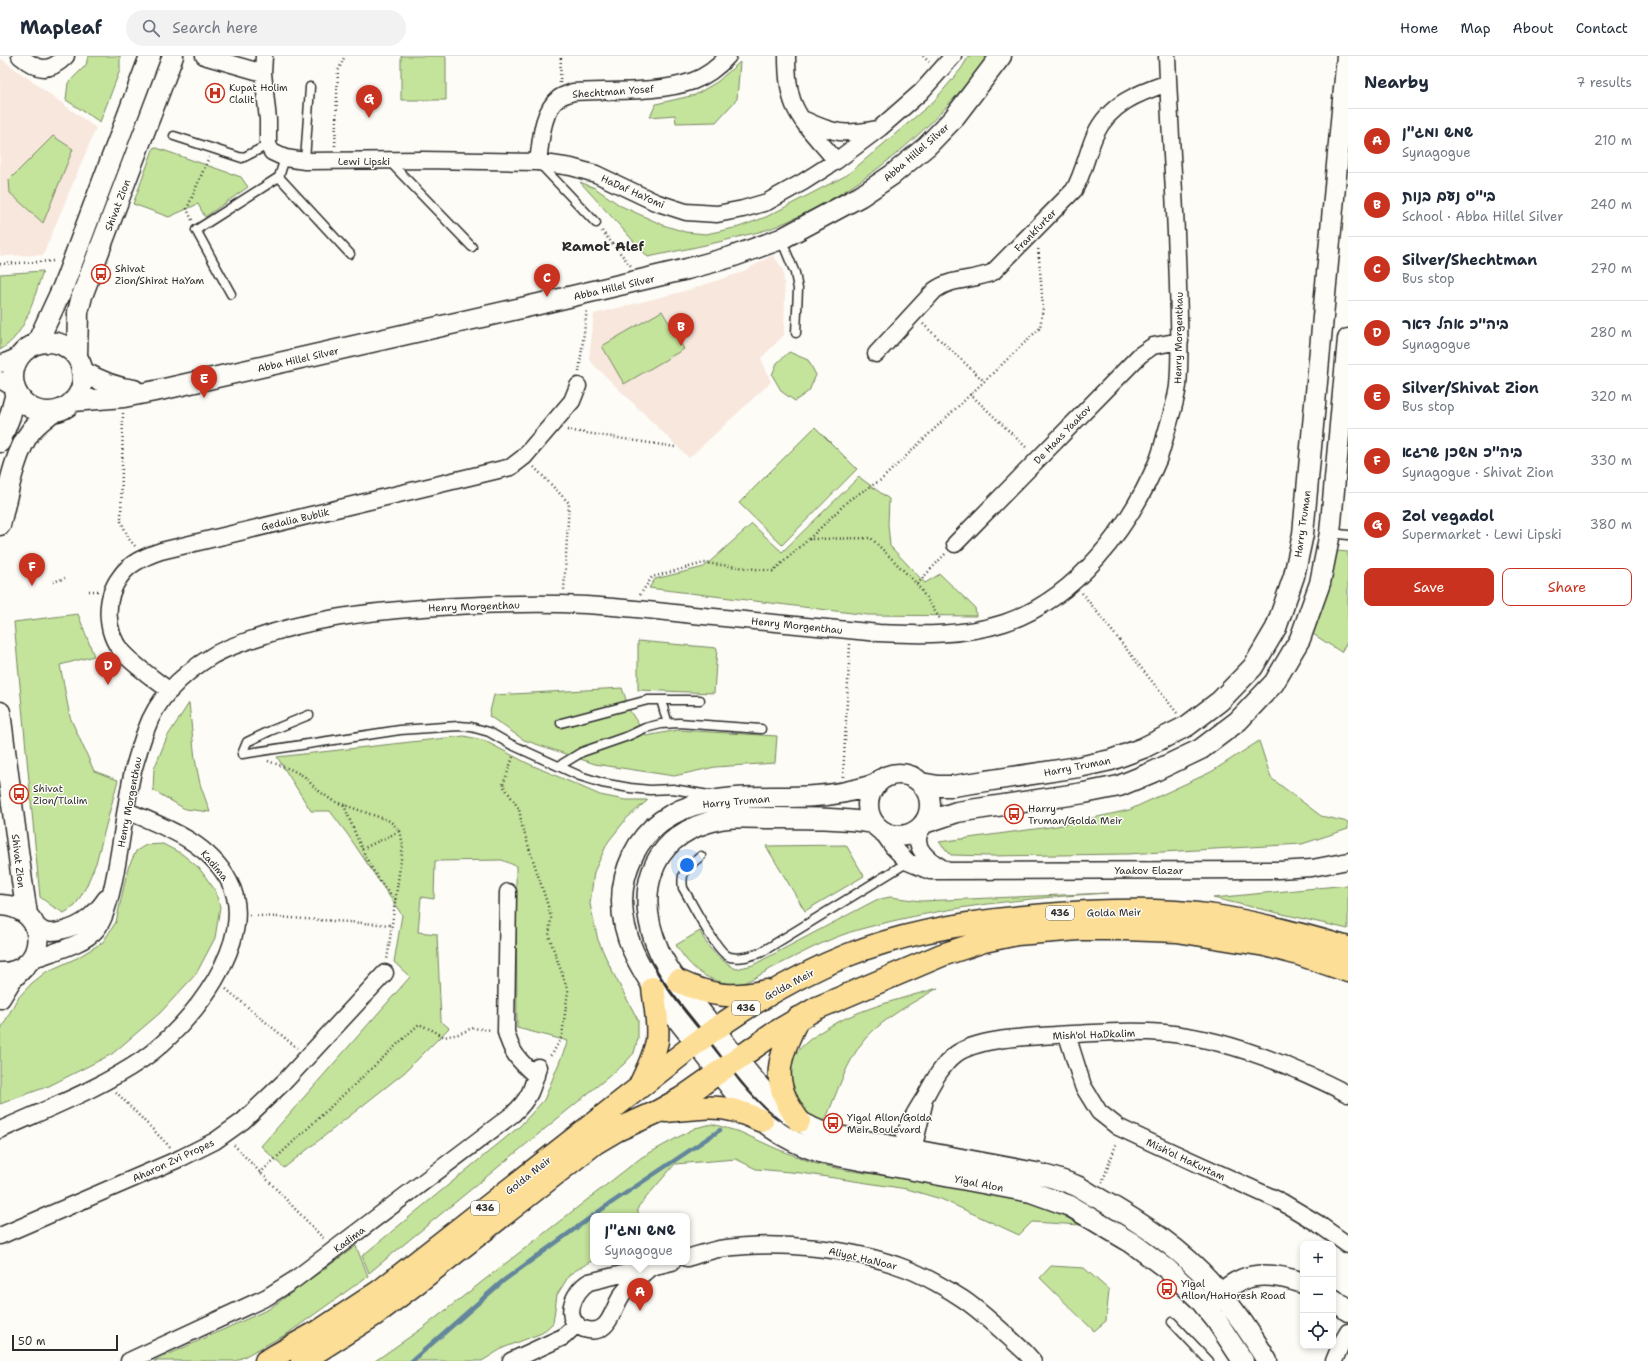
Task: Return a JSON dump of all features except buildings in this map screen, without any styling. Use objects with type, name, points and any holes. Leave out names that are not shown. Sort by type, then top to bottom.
[{"type":"main road","name":"Golda Meir","points":[[266,1361],[321,1330],[380,1291],[696,1043],[779,988],[847,955],[882,943],[917,934],[984,921],[1071,913],[1142,911],[1213,916],[1294,932],[1348,948]]},
{"type":"main road","name":"Golda Meir","points":[[302,1361],[374,1315],[595,1143],[617,1130],[657,1112],[682,1098],[736,1059],[798,1018],[942,955],[984,941],[1017,934],[1043,931],[1124,928],[1177,931],[1265,945],[1300,954],[1348,970]]},
{"type":"main road","points":[[678,981],[703,991],[726,996],[753,994],[779,988]]},
{"type":"main road","points":[[638,1090],[646,1073],[656,1041],[656,1015],[653,988]]},
{"type":"main road","points":[[798,1018],[782,1054],[779,1070],[780,1083],[784,1097],[790,1110],[799,1122]]},
{"type":"main road","points":[[657,1112],[696,1108],[717,1108],[733,1110],[762,1121]]},
{"type":"street","points":[[20,56],[38,68],[49,68],[58,64],[66,56]]},
{"type":"street","points":[[139,56],[140,84]]},
{"type":"street","points":[[37,343],[51,314],[73,260],[150,56]]},
{"type":"street","name":"Shivat Zion","points":[[80,364],[78,312],[82,296],[173,56]]},
{"type":"street","points":[[204,56],[263,73]]},
{"type":"street","points":[[237,56],[263,73]]},
{"type":"street","points":[[264,56],[263,73],[268,120],[268,145]]},
{"type":"street","name":"Shechtman Yosef","points":[[538,162],[548,114],[553,104],[560,97],[573,92],[675,86],[695,81],[713,71],[728,56]]},
{"type":"street","points":[[787,56],[787,67],[793,104],[801,118],[836,161]]},
{"type":"street","name":"HaDaf HaYomi","points":[[538,162],[571,167],[596,174],[655,202],[686,212],[717,214],[742,209],[767,202],[836,161],[880,128],[921,92],[953,56]]},
{"type":"street","name":"Abba Hillel Silver","points":[[73,401],[124,396],[160,390],[589,293],[731,256],[782,239],[861,196],[892,176],[927,146],[953,119],[1001,56]]},
{"type":"street","name":"Henry Morgenthau","points":[[27,963],[86,939],[96,931],[104,917],[115,878],[133,771],[154,711],[170,691],[189,673],[214,654],[259,636],[307,622],[357,614],[407,609],[477,605],[563,604],[919,635],[974,630],[1005,623],[1032,611],[1073,582],[1096,561],[1129,515],[1158,459],[1178,388],[1180,341],[1177,236],[1167,56]]},
{"type":"street","name":"Harry Truman","points":[[921,783],[938,786],[953,786],[1079,767],[1111,760],[1143,748],[1187,726],[1220,701],[1252,667],[1276,628],[1294,576],[1303,534],[1346,56]]},
{"type":"street","name":"Frankfurter","points":[[876,354],[913,314],[944,284],[957,280],[985,276],[993,272],[1074,190],[1081,177],[1095,135],[1103,119],[1131,96],[1168,83]]},
{"type":"street","name":"HaDaf HaYomi","points":[[801,118],[824,129],[839,133],[856,133],[880,128]]},
{"type":"street","name":"Lewi Lipski","points":[[268,145],[272,152],[285,158],[305,161],[538,162]]},
{"type":"street","points":[[949,872],[933,862],[924,854],[918,841],[922,825],[928,814],[930,805],[926,791],[921,783],[913,778],[899,774],[885,778],[877,784],[872,791],[869,800],[870,815],[877,826],[890,834],[899,836],[913,832],[922,825],[957,812],[1084,793],[1119,786],[1153,772],[1201,749],[1238,721],[1274,683],[1300,639],[1339,534],[1348,339]]},
{"type":"street","name":"De Haas Yaakov","points":[[955,544],[1140,355],[1153,346],[1180,341]]},
{"type":"street","points":[[0,442],[10,416],[10,387],[13,371],[20,356],[27,348],[37,343],[48,342],[59,344],[69,349],[80,364],[82,382],[80,392],[73,401],[64,408],[52,412],[41,412],[31,408],[23,402],[10,387]]},
{"type":"street","points":[[0,364],[20,356]]},
{"type":"street","name":"Abba Hillel Silver","points":[[80,364],[97,380],[114,386],[143,391],[160,390]]},
{"type":"street","name":"Gedalia Bublik","points":[[170,691],[122,652],[115,641],[110,627],[108,617],[110,602],[119,577],[130,566],[144,557],[161,551],[511,467],[524,457],[572,401],[578,386]]},
{"type":"street","points":[[0,524],[21,449],[31,431],[52,412]]},
{"type":"street","name":"Shivat Zion","points":[[0,712],[22,882],[31,919],[38,933],[38,943],[35,953],[27,963]]},
{"type":"street","name":"Harry Truman","points":[[696,1043],[653,988],[633,953],[628,939],[623,920],[621,900],[627,867],[636,849],[649,831],[664,817],[686,807],[729,799],[815,796],[842,793],[877,784]]},
{"type":"street","name":"Kadima","points":[[0,1130],[96,1088],[144,1058],[161,1045],[187,1018],[205,995],[215,979],[230,947],[235,932],[237,914],[236,897],[229,880],[214,861],[200,847],[168,829],[127,811]]},
{"type":"street","name":"Harry Truman","points":[[736,1059],[667,966],[659,951],[648,920],[646,901],[648,884],[654,867],[662,853],[680,835],[702,824],[728,818],[840,819],[877,826]]},
{"type":"street","name":"Yaakov Elazar","points":[[877,826],[893,847],[908,862],[930,871],[1278,870],[1312,868],[1348,862]]},
{"type":"street","name":"Henry Morgenthau","points":[[31,919],[44,931],[53,932],[76,926],[89,918],[98,909],[107,896],[115,878]]},
{"type":"street","points":[[508,892],[506,1032],[510,1047],[516,1057],[537,1071]]},
{"type":"street","points":[[0,905],[10,905],[19,908],[31,919]]},
{"type":"street","points":[[0,973],[17,971],[27,963]]},
{"type":"street","points":[[0,998],[11,980],[27,963]]},
{"type":"street","name":"Aharon Zvi Propes","points":[[0,1236],[181,1158],[215,1141],[243,1121],[286,1080],[385,973]]},
{"type":"street","name":"Mish'ol HaDkalim","points":[[903,1168],[908,1148],[922,1118],[925,1096],[941,1069],[957,1054],[976,1045],[1013,1038],[1127,1032],[1166,1033],[1210,1041],[1265,1058],[1311,1075],[1348,1094]]},
{"type":"street","name":"Mish'ol HaKurtam","points":[[1067,1035],[1082,1086],[1099,1112],[1122,1129],[1282,1202],[1317,1223],[1348,1245]]},
{"type":"street","name":"Yigal Alon","points":[[696,1043],[743,1102],[762,1121],[775,1132],[806,1147],[830,1154],[1031,1192],[1070,1206],[1108,1227],[1153,1258],[1188,1287],[1209,1311],[1243,1361]]},
{"type":"street","name":"Yigal Alon","points":[[736,1059],[770,1096],[799,1122],[813,1129],[828,1134],[1036,1173],[1059,1179],[1079,1187],[1118,1210],[1165,1242],[1202,1273],[1225,1299],[1257,1344],[1267,1361]]},
{"type":"street","name":"Kadima","points":[[129,1361],[267,1297],[294,1280],[525,1103],[532,1089],[537,1071]]},
{"type":"street","name":"Aliyat HaNoar","points":[[690,1257],[719,1250],[756,1246],[796,1246],[836,1251],[881,1261],[908,1269],[963,1299],[1025,1352],[1033,1361]]},
{"type":"street","points":[[651,1267],[623,1293],[611,1318],[603,1327],[597,1330],[589,1330],[582,1328],[577,1324],[571,1306],[577,1292],[582,1286],[589,1282],[651,1267],[659,1265]]},
{"type":"street","points":[[1209,1311],[1225,1299],[1252,1290],[1281,1283],[1300,1283]]},
{"type":"street","points":[[1336,1301],[1348,1311]]},
{"type":"street","points":[[511,1361],[563,1337],[577,1324]]},
{"type":"street","points":[[1334,1361],[1348,1332]]},
{"type":"lane","points":[[305,161],[310,87]]},
{"type":"lane","points":[[174,136],[242,158],[268,145]]},
{"type":"lane","points":[[231,294],[196,230],[279,177],[285,158]]},
{"type":"lane","points":[[389,161],[472,247]]},
{"type":"lane","points":[[538,162],[596,223]]},
{"type":"lane","points":[[279,177],[350,254]]},
{"type":"lane","points":[[782,239],[795,272],[798,289],[796,333]]},
{"type":"lane","points":[[561,723],[648,700],[700,700]]},
{"type":"lane","points":[[661,700],[668,724]]},
{"type":"lane","points":[[309,716],[246,742],[242,754],[400,730],[434,726],[471,727],[489,732],[516,747],[580,776],[602,783],[650,790],[673,789],[691,791],[729,799]]},
{"type":"lane","points":[[559,766],[582,752],[628,736],[645,728],[668,724],[761,730]]},
{"type":"lane","points":[[701,856],[687,868],[681,878],[683,888],[719,949],[729,957],[746,958],[760,953],[908,862]]},
{"type":"lane","points":[[1172,1322],[1209,1361]]},
{"type":"path","points":[[334,161],[338,71],[345,56]]},
{"type":"path","points":[[560,97],[561,56]]},
{"type":"path","points":[[196,230],[187,209],[213,148]]},
{"type":"path","points":[[596,223],[642,280]]},
{"type":"path","points":[[632,609],[652,577],[704,563],[773,571],[809,539],[850,499],[881,480],[1040,328],[1043,307],[1036,228]]},
{"type":"path","points":[[0,264],[73,260]]},
{"type":"path","points":[[578,386],[589,293]]},
{"type":"path","points":[[913,314],[984,381]]},
{"type":"path","points":[[970,394],[1038,459]]},
{"type":"path","points":[[124,396],[121,520],[129,539],[144,557]]},
{"type":"path","points":[[550,427],[675,447]]},
{"type":"path","points":[[524,457],[569,502],[563,604]]},
{"type":"path","points":[[809,539],[870,538],[917,584],[949,633]]},
{"type":"path","points":[[917,584],[955,544]]},
{"type":"path","points":[[53,582],[64,578]]},
{"type":"path","points":[[1073,582],[1187,726]]},
{"type":"path","points":[[842,793],[851,630]]},
{"type":"path","points":[[516,747],[503,785],[518,809],[551,918],[549,936],[568,991],[562,1036],[553,1053],[537,1071]]},
{"type":"path","points":[[257,751],[270,763],[290,769],[304,776],[316,789],[333,801],[390,821],[400,831],[403,845],[385,973]]},
{"type":"path","points":[[344,805],[362,848],[385,890],[396,900]]},
{"type":"path","points":[[362,848],[400,831]]},
{"type":"path","points":[[237,914],[391,925]]},
{"type":"path","points":[[215,979],[308,1057]]},
{"type":"path","points":[[260,1173],[419,1024],[444,1037],[459,1034],[472,1028],[506,1032]]},
{"type":"path","points":[[106,1081],[181,1158]]},
{"type":"path","points":[[1097,1198],[1122,1129]]},
{"type":"path","points":[[224,1134],[334,1250]]},
{"type":"shaded area","points":[[0,58],[96,128],[43,255],[0,256]]},
{"type":"shaded area","points":[[773,255],[783,270],[785,296],[784,335],[761,358],[771,382],[689,458],[589,360],[594,314],[685,291],[740,273]]},
{"type":"green space","points":[[88,56],[120,56],[120,70],[100,122],[66,100],[68,83],[86,65]]},
{"type":"green space","points":[[401,56],[446,56],[446,100],[401,100]]},
{"type":"green space","points":[[969,56],[988,56],[967,84],[944,110],[919,134],[864,178],[834,197],[804,214],[769,229],[710,244],[648,257],[580,182],[595,188],[621,206],[663,225],[685,232],[706,234],[739,227],[766,217],[847,175],[934,101],[961,69]]},
{"type":"green space","points":[[740,62],[737,99],[716,122],[676,123],[675,115],[650,117],[656,104],[695,95],[717,82]]},
{"type":"green space","points":[[53,136],[73,149],[43,223],[10,193],[9,180]]},
{"type":"green space","points":[[154,147],[241,177],[248,187],[205,217],[198,204],[169,217],[133,204]]},
{"type":"green space","points":[[43,271],[28,315],[23,325],[17,335],[0,350],[0,274]]},
{"type":"green space","points":[[662,311],[684,349],[624,384],[602,346]]},
{"type":"green space","points":[[789,352],[808,360],[816,375],[809,391],[795,401],[782,392],[772,375],[777,363]]},
{"type":"green space","points":[[815,427],[857,469],[782,545],[739,503]]},
{"type":"green space","points":[[859,477],[889,499],[888,524],[890,546],[925,583],[940,574],[975,608],[976,616],[868,615],[649,588],[655,579],[704,567],[752,524],[782,552]]},
{"type":"green space","points":[[1337,551],[1348,552],[1348,641],[1341,652],[1313,634]]},
{"type":"green space","points":[[78,614],[94,656],[60,665],[70,717],[94,771],[118,780],[96,863],[86,887],[75,906],[64,913],[40,897],[14,622]]},
{"type":"green space","points":[[638,641],[717,648],[714,693],[638,690]]},
{"type":"green space","points":[[622,688],[630,711],[646,736],[678,730],[777,736],[775,763],[715,767],[674,776],[595,764],[524,740],[489,716],[494,695]]},
{"type":"green space","points":[[189,703],[195,759],[200,784],[210,812],[185,809],[153,790],[154,769],[167,737]]},
{"type":"green space","points":[[464,736],[483,740],[527,763],[600,795],[625,800],[648,800],[627,818],[608,842],[594,872],[590,904],[598,940],[611,969],[638,1020],[638,1038],[634,1053],[624,1064],[369,1273],[362,1256],[520,1126],[544,1100],[568,1041],[517,1028],[516,866],[502,860],[435,861],[434,899],[421,897],[418,932],[437,934],[441,1021],[449,1028],[405,1072],[284,1168],[261,1146],[410,977],[394,962],[402,915],[330,811],[311,811],[277,757]]},
{"type":"green space","points":[[1259,741],[1271,778],[1321,816],[1348,822],[1348,829],[1302,844],[1127,854],[989,856],[951,855],[939,842],[1057,826],[1129,810],[1211,772]]},
{"type":"green space","points":[[163,844],[182,854],[199,868],[215,890],[220,907],[215,938],[196,974],[160,1013],[112,1054],[49,1086],[0,1104],[0,1031],[17,999],[32,983],[46,972],[77,958],[103,942],[116,922],[128,868],[136,851],[146,845]]},
{"type":"green space","points":[[846,845],[864,876],[805,911],[766,846]]},
{"type":"green space","points":[[1348,885],[1348,929],[1213,898]]},
{"type":"green space","points":[[1108,893],[1014,901],[952,909],[891,921],[838,936],[741,984],[726,983],[708,978],[694,968],[676,945],[700,931],[711,949],[724,961],[736,969],[753,965],[876,900],[890,897],[921,901]]},
{"type":"green space","points":[[938,988],[890,1017],[865,1039],[847,1067],[825,1121],[811,1116],[798,1106],[792,1094],[788,1063],[801,1047],[817,1034],[856,1014],[876,1006]]},
{"type":"green space","points":[[712,1124],[740,1132],[777,1149],[817,1164],[846,1170],[935,1183],[1003,1196],[1047,1207],[1081,1225],[1032,1222],[1019,1235],[941,1199],[907,1189],[801,1173],[756,1169],[736,1159],[675,1164],[638,1207],[638,1213],[590,1213],[590,1262],[570,1274],[557,1295],[553,1323],[542,1333],[503,1348],[482,1361],[375,1361],[424,1327],[642,1157],[695,1128]]},
{"type":"green space","points":[[356,1246],[368,1276],[287,1334],[236,1361],[154,1361],[269,1309]]},
{"type":"green space","points":[[1051,1266],[1084,1268],[1109,1290],[1106,1321],[1094,1331],[1040,1278]]},
{"type":"waterway","points":[[597,1213],[720,1130]]},
{"type":"waterway","points":[[412,1361],[503,1281],[590,1218]]},
{"type":"place","name":"Kupat Holim Clalit","points":[[215,93]]},
{"type":"place","name":"Zol vegadol","points":[[369,118]]},
{"type":"place","name":"Shivat Zion/Shirat HaYam","points":[[101,274]]},
{"type":"place","name":"Silver/Shechtman","points":[[547,297]]},
{"type":"place","name":"בי\"ס נעם בנות","points":[[681,346]]},
{"type":"place","name":"Silver/Shivat Zion","points":[[204,398]]},
{"type":"place","name":"ביה\"כ משכן שרגא","points":[[32,586]]},
{"type":"place","name":"ביה\"כ אהל דאר","points":[[108,685]]},
{"type":"place","name":"Shivat Zion/Tlalim","points":[[19,794]]},
{"type":"place","name":"Harry Truman/Golda Meir","points":[[1014,814]]},
{"type":"place","name":"Yigal Allon/Golda Meir Boulevard","points":[[833,1123]]},
{"type":"place","name":"Yigal Allon/HaHoresh Road","points":[[1167,1289]]},
{"type":"place","name":"שמש ומג\"ן","points":[[640,1311]]},
{"type":"district","name":"Ramot Alef","points":[[603,246]]}]
